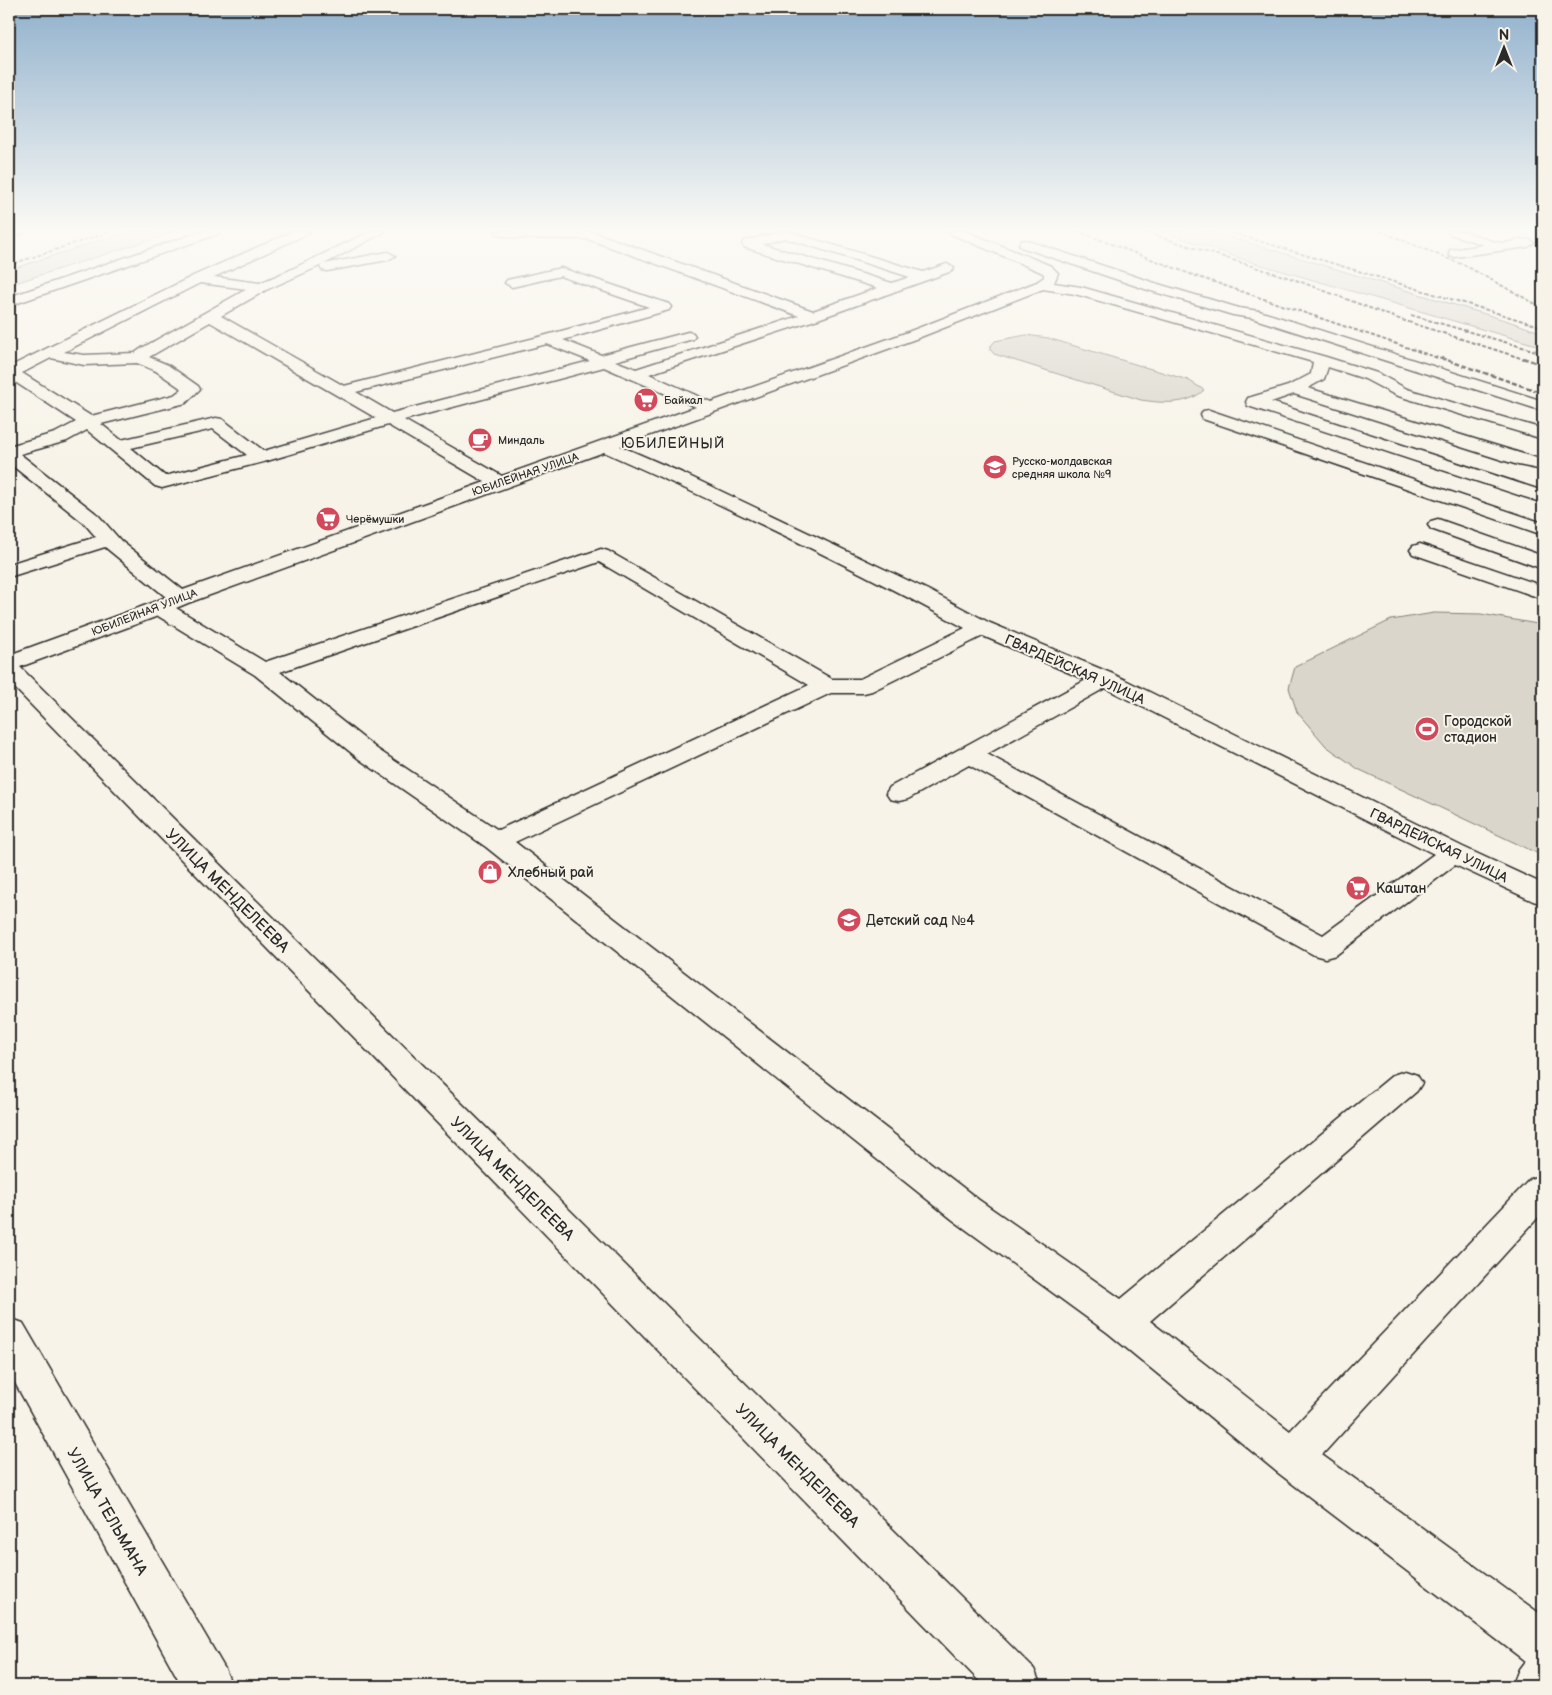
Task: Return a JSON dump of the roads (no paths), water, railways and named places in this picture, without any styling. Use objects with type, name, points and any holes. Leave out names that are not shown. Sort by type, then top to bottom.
[{"type":"street","points":[[9,372],[135,310]]},
{"type":"street","points":[[139,358],[147,351],[221,310]]},
{"type":"street","points":[[342,391],[548,339],[653,310]]},
{"type":"street","points":[[797,310],[813,316]]},
{"type":"street","points":[[635,374],[829,310]]},
{"type":"street","name":"ЮБИЛЕЙНАЯ УЛИЦА","points":[[9,663],[977,310]]},
{"type":"street","points":[[1139,310],[1319,368],[1370,376],[1401,392],[1543,434]]},
{"type":"street","points":[[1232,310],[1254,314],[1543,406]]},
{"type":"street","points":[[211,316],[500,483]]},
{"type":"street","points":[[9,372],[88,422],[162,482],[261,457],[389,419],[688,336]]},
{"type":"street","points":[[548,339],[635,374],[709,407]]},
{"type":"street","points":[[9,453],[61,437],[88,422],[180,399],[192,389],[162,368],[139,358],[84,360],[47,353]]},
{"type":"street","points":[[1319,368],[1337,383]]},
{"type":"street","points":[[1319,368],[1294,389],[1254,402],[1543,497]]},
{"type":"street","points":[[1294,389],[1524,461],[1543,465]]},
{"type":"street","points":[[1209,415],[1543,529]]},
{"type":"street","points":[[117,446],[216,423],[261,457]]},
{"type":"street","points":[[1512,425],[1505,435],[1543,456]]},
{"type":"street","name":"ГВАРДЕЙСКАЯ УЛИЦА","points":[[604,446],[680,479],[920,595],[982,628],[1105,680],[1453,853],[1543,895]]},
{"type":"street","points":[[9,453],[91,519],[170,603],[263,670],[368,754],[496,841],[966,1210],[1122,1321],[1292,1458],[1543,1644]]},
{"type":"street","points":[[1438,525],[1543,563]]},
{"type":"street","points":[[9,571],[109,539]]},
{"type":"street","points":[[1420,550],[1543,594]]},
{"type":"street","points":[[263,670],[601,555],[827,686]]},
{"type":"street","points":[[496,841],[827,686],[864,686],[982,628]]},
{"type":"street","name":"УЛИЦА МЕНДЕЛЕЕВА","points":[[9,669],[1017,1686]]},
{"type":"street","points":[[899,793],[1105,680]]},
{"type":"street","points":[[968,754],[1325,948],[1453,853]]},
{"type":"street","points":[[1122,1321],[1405,1083]]},
{"type":"street","points":[[1292,1458],[1543,1189]]},
{"type":"street","name":"УЛИЦА ТЕЛЬМАНА","points":[[9,1336],[208,1686]]},
{"type":"street","points":[[1536,1686],[1543,1676]]},
{"type":"railway","points":[[1297,310],[1444,360]]},
{"type":"railway","points":[[1375,310],[1527,360]]},
{"type":"railway","points":[[1487,310],[1543,327]]},
{"type":"railway","points":[[1411,315],[1543,353]]},
{"type":"railway","points":[[1441,358],[1543,393]]},
{"type":"railway","points":[[1523,358],[1543,365]]},
{"type":"place","name":"Байкал","points":[[646,400]]},
{"type":"place","name":"Миндаль","points":[[480,440]]},
{"type":"place","name":"Русско-молдавская средняя школа №9","points":[[995,467]]},
{"type":"place","name":"Черёмушки","points":[[328,519]]},
{"type":"place","name":"Городской стадион","points":[[1427,729]]},
{"type":"place","name":"Хлебный рай","points":[[490,872]]},
{"type":"place","name":"Каштан","points":[[1358,888]]},
{"type":"place","name":"Детский сад №4","points":[[849,920]]},
{"type":"district","name":"ЮБИЛЕЙНЫЙ","points":[[673,443]]}]
